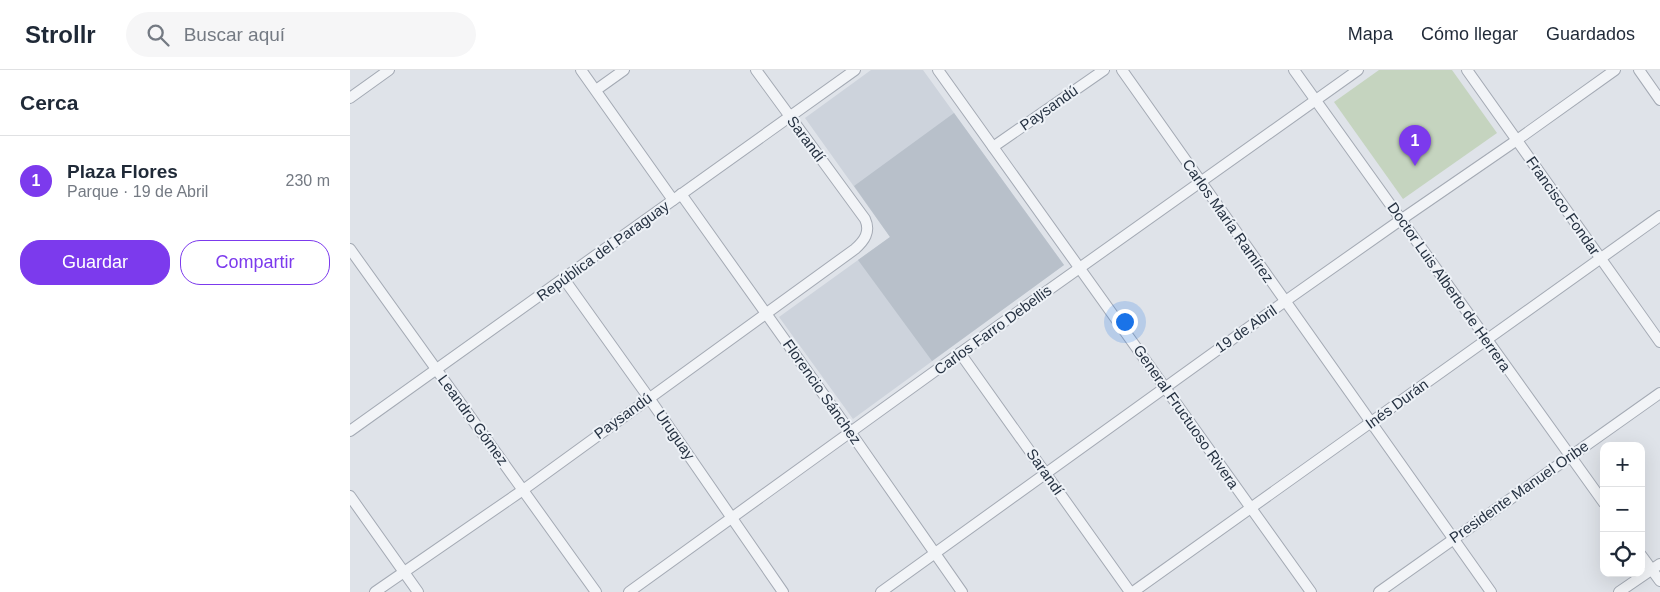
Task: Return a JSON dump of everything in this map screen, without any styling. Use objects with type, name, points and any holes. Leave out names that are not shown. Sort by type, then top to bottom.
[{"type":"street","points":[[350,98],[389,70]]},
{"type":"street","name":"Florencio Sánchez","points":[[581,70],[766,313],[962,592]]},
{"type":"street","points":[[596,90],[624,70]]},
{"type":"street","name":"Sarandí","points":[[756,70],[865,219],[868,227],[867,234]]},
{"type":"street","name":"República del Paraguay","points":[[350,431],[855,70]]},
{"type":"street","name":"General Fructuoso Rivera","points":[[938,70],[1311,592]]},
{"type":"street","name":"Paysandú","points":[[993,147],[1104,70]]},
{"type":"street","name":"Carlos María Ramírez","points":[[1122,70],[1284,302],[1491,592]]},
{"type":"street","name":"Doctor Luis Alberto de Herrera","points":[[1294,70],[1600,497]]},
{"type":"street","name":"Carlos Farro Debellis","points":[[630,592],[960,353],[1358,70]]},
{"type":"street","name":"Francisco Fondar","points":[[1467,70],[1660,342]]},
{"type":"street","name":"19 de Abril","points":[[881,592],[1045,472],[1284,302],[1615,70]]},
{"type":"street","points":[[1638,70],[1660,100]]},
{"type":"street","name":"Inés Durán","points":[[1132,592],[1660,216]]},
{"type":"street","name":"Paysandú","points":[[374,592],[522,490],[649,398],[854,249],[867,234]]},
{"type":"street","name":"Leandro Gómez","points":[[350,249],[596,592]]},
{"type":"street","name":"Uruguay","points":[[564,279],[784,592]]},
{"type":"street","name":"Sarandí","points":[[960,353],[1132,592]]},
{"type":"street","name":"Presidente Manuel Oribe","points":[[1379,592],[1660,393]]},
{"type":"street","points":[[350,496],[418,592]]},
{"type":"street","points":[[1645,558],[1656,567],[1660,582]]},
{"type":"street","points":[[1619,592],[1656,567]]},
{"type":"shaded area","points":[[871,70],[923,70],[1064,265],[853,419],[779,317],[890,237],[805,118]]},
{"type":"green space","points":[[1379,70],[1452,70],[1497,133],[1403,199],[1334,102]]},
{"type":"building","points":[[954,113],[1064,265],[932,361],[858,260],[890,237],[854,186]]},
{"type":"place","name":"Plaza Flores","points":[[1415,166]]}]
